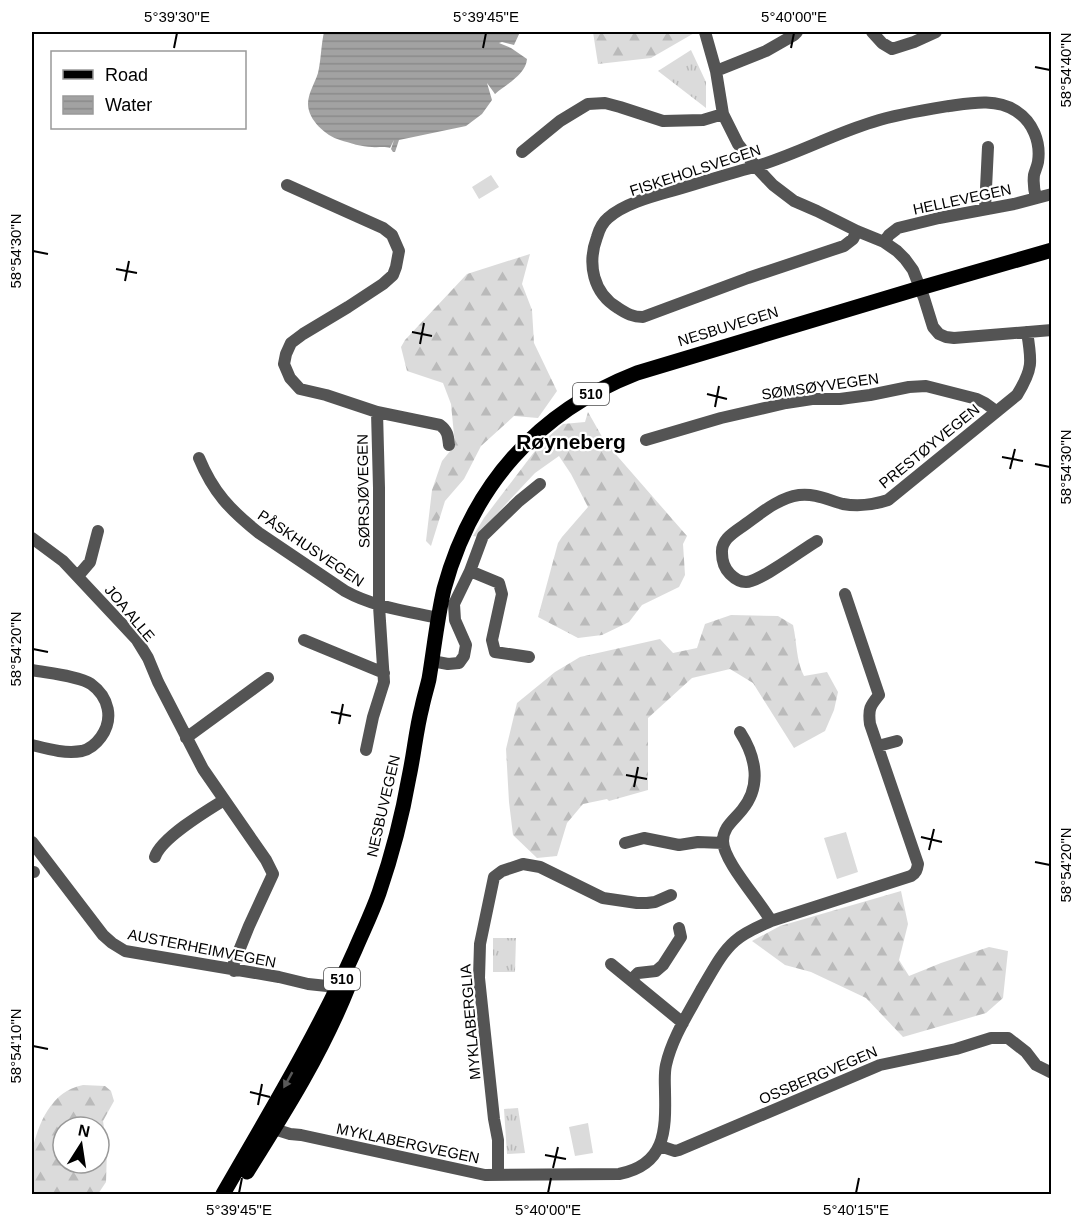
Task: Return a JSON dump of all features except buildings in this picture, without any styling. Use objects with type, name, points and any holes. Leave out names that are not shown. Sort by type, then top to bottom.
[{"type":"main road","name":"NESBUVEGEN","points":[[422,707],[424,669],[435,617],[469,522],[498,475],[520,449],[564,411],[623,378],[663,364],[1052,250]]},
{"type":"main road","name":"NESBUVEGEN","points":[[223,1194],[323,1046],[337,997],[372,911],[397,834],[432,661],[435,617]]},
{"type":"main road","name":"NESBUVEGEN","points":[[233,1194],[274,1121]]},
{"type":"street","points":[[705,32],[716,71],[723,114],[738,144],[773,185],[794,201],[884,242],[897,251],[914,270],[933,327],[939,334],[954,338],[1052,330]]},
{"type":"street","points":[[716,71],[766,51],[797,32]]},
{"type":"street","points":[[872,32],[882,43],[892,49],[936,32]]},
{"type":"street","name":"FISKEHOLSVEGEN","points":[[857,231],[853,239],[844,246],[748,278],[643,317],[632,317],[608,302],[593,274],[592,252],[598,231],[608,218],[623,209],[646,198],[756,167],[873,122],[918,111],[986,102],[1002,104],[1015,110],[1030,126],[1037,139],[1038,164],[1033,187],[1036,198]]},
{"type":"street","points":[[522,152],[561,121],[588,104],[605,103],[663,121],[703,120],[723,114]]},
{"type":"street","points":[[985,209],[988,147]]},
{"type":"street","name":"SØRSJØVEGEN","points":[[287,185],[383,228],[392,235],[399,251],[393,275],[383,284],[303,334],[291,344],[284,364],[290,378],[300,389],[377,412],[440,426],[448,436],[449,445]]},
{"type":"street","name":"HELLEVEGEN","points":[[884,242],[898,228],[1052,194]]},
{"type":"street","name":"PRESTØYVEGEN","points":[[817,540],[760,577],[747,582],[738,580],[728,573],[723,563],[723,543],[731,535],[786,498],[799,495],[824,497],[857,506],[888,500],[1017,395],[1027,378],[1031,358],[1027,332]]},
{"type":"street","name":"SØMSØYVEGEN","points":[[646,440],[721,418],[786,403],[812,399],[840,399],[909,387],[926,386],[977,399],[996,411]]},
{"type":"street","name":"SØRSJØVEGEN","points":[[366,750],[384,682],[379,606],[380,488],[377,412]]},
{"type":"street","name":"PÅSKHUSVEGEN","points":[[199,458],[207,478],[220,497],[246,523],[345,591],[379,606],[435,617]]},
{"type":"street","points":[[432,661],[448,664],[459,663],[464,656],[466,645],[454,620],[454,604],[470,572],[483,536],[540,484]]},
{"type":"street","points":[[78,576],[90,562],[98,531]]},
{"type":"street","name":"JOA ALLE","points":[[32,539],[63,561],[137,640],[203,769],[266,860],[273,874],[234,963],[234,971]]},
{"type":"street","points":[[470,572],[499,583],[502,594],[492,640],[495,652],[529,657]]},
{"type":"street","points":[[660,1146],[664,1129],[665,1069],[669,1052],[722,955],[734,942],[771,921],[915,874],[918,864],[870,724],[870,707],[879,695],[845,594]]},
{"type":"street","points":[[304,640],[384,673]]},
{"type":"street","points":[[32,670],[88,682],[100,691],[108,711],[108,718],[102,737],[90,749],[63,752],[32,745]]},
{"type":"street","points":[[186,738],[268,678]]},
{"type":"street","points":[[740,732],[754,766],[754,786],[745,807],[724,833],[723,843],[729,861],[771,921]]},
{"type":"street","points":[[878,746],[897,741]]},
{"type":"street","points":[[155,857],[163,844],[184,826],[224,800]]},
{"type":"street","points":[[625,843],[644,838],[678,845],[698,842],[723,843]]},
{"type":"street","name":"AUSTERHEIMVEGEN","points":[[32,842],[104,935],[125,951],[327,986],[337,997]]},
{"type":"street","name":"MYKLABERGLIA","points":[[498,1174],[498,1140],[479,978],[480,944],[494,878],[502,871],[523,864],[540,867],[603,898],[647,903],[655,902],[671,894]]},
{"type":"street","points":[[631,980],[638,973],[656,971],[663,965],[681,937],[679,928]]},
{"type":"street","points":[[611,964],[683,1023]]},
{"type":"street","name":"OSSBERGVEGEN","points":[[660,1146],[675,1151],[679,1150],[879,1065],[956,1049],[991,1038],[1008,1038],[1026,1052],[1036,1065],[1052,1073]]},
{"type":"street","name":"MYKLABERGVEGEN","points":[[274,1121],[290,1134],[485,1175],[619,1174],[629,1172],[646,1163],[660,1146]]},
{"type":"green space","points":[[593,32],[696,32],[651,58],[598,64]]},
{"type":"green space","points":[[691,50],[706,82],[706,108],[658,71]]},
{"type":"green space","points":[[491,175],[499,187],[479,199],[472,187]]},
{"type":"green space","points":[[530,254],[522,284],[532,310],[534,343],[557,391],[538,418],[514,416],[481,446],[464,479],[445,501],[431,546],[426,541],[432,490],[442,461],[455,445],[451,404],[443,383],[407,371],[401,347],[467,274]]},
{"type":"green space","points":[[588,412],[605,442],[687,536],[683,544],[685,575],[679,587],[642,605],[629,622],[602,635],[578,638],[538,617],[558,543],[588,507],[559,456],[535,473],[490,521],[479,537],[473,536],[541,443],[563,424],[585,422]]},
{"type":"green space","points":[[731,615],[778,616],[793,625],[798,658],[804,676],[827,672],[838,692],[834,710],[825,731],[794,748],[753,683],[730,669],[692,678],[648,718],[648,790],[609,801],[607,799],[583,804],[567,823],[557,856],[537,858],[513,835],[506,749],[517,703],[555,672],[580,657],[660,639],[673,653],[697,648],[705,624]]},
{"type":"green space","points":[[846,832],[858,872],[837,879],[824,838]]},
{"type":"green space","points":[[901,891],[908,924],[899,960],[909,976],[989,947],[1008,951],[1003,998],[986,1013],[903,1037],[866,998],[811,972],[785,965],[752,941],[780,926]]},
{"type":"green space","points":[[493,938],[516,938],[515,972],[493,972]]},
{"type":"green space","points":[[83,1085],[105,1086],[111,1091],[114,1101],[106,1115],[51,1115],[51,1175],[106,1175],[106,1182],[98,1194],[32,1194],[31,1162],[38,1131],[48,1110],[62,1094]]},
{"type":"green space","points":[[518,1108],[525,1153],[507,1154],[504,1109]]},
{"type":"green space","points":[[588,1123],[593,1153],[575,1156],[569,1127]]},
{"type":"water","points":[[324,32],[520,32],[514,45],[499,43],[527,59],[520,74],[495,94],[487,83],[492,100],[482,114],[466,126],[399,140],[393,152],[391,149],[394,140],[390,148],[348,142],[324,131],[311,116],[308,100],[318,73]]},
{"type":"district","name":"Røyneberg","points":[[571,441]]}]
